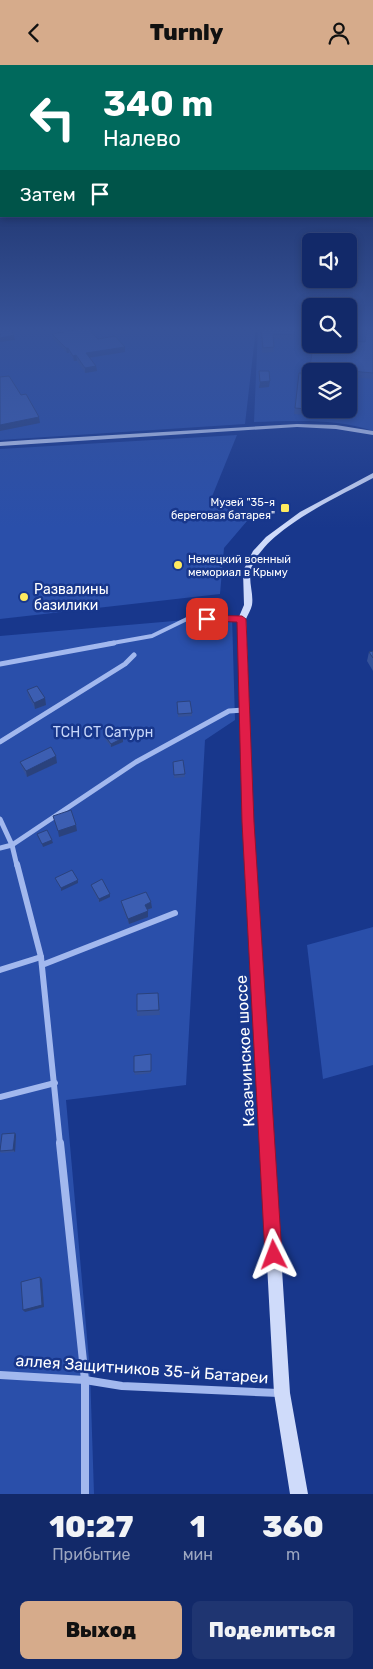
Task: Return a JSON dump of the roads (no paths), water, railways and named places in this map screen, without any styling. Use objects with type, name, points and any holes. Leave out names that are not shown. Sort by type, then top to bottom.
[{"type":"main road","points":[[0,444],[107,436],[308,426],[342,428],[373,433]]},
{"type":"main road","name":"Казачинское шоссе","points":[[299,1494],[282,1393],[248,822],[242,619],[248,605],[248,567],[259,549],[272,534],[373,475]]},
{"type":"street","points":[[0,664],[152,636],[189,618],[242,619]]},
{"type":"street","points":[[2,741],[125,664],[134,655]]},
{"type":"street","points":[[0,847],[12,845],[136,762],[229,711],[244,710]]},
{"type":"street","points":[[0,819],[12,845],[42,961],[84,1380],[85,1494]]},
{"type":"street","points":[[0,970],[42,961],[175,913]]},
{"type":"street","points":[[0,1097],[55,1083]]},
{"type":"street","name":"аллея Защитников 35-й Батареи","points":[[0,1375],[84,1380],[122,1386],[282,1393]]},
{"type":"place","name":"Музей \"35-я береговая батарея\"","points":[[285,508]]},
{"type":"place","name":"Немецкий военный мемориал в Крыму","points":[[178,565]]},
{"type":"place","name":"Развалины базилики","points":[[24,597]]},
{"type":"park label","name":"ТСН СТ Сатурн","points":[[103,732]]}]
